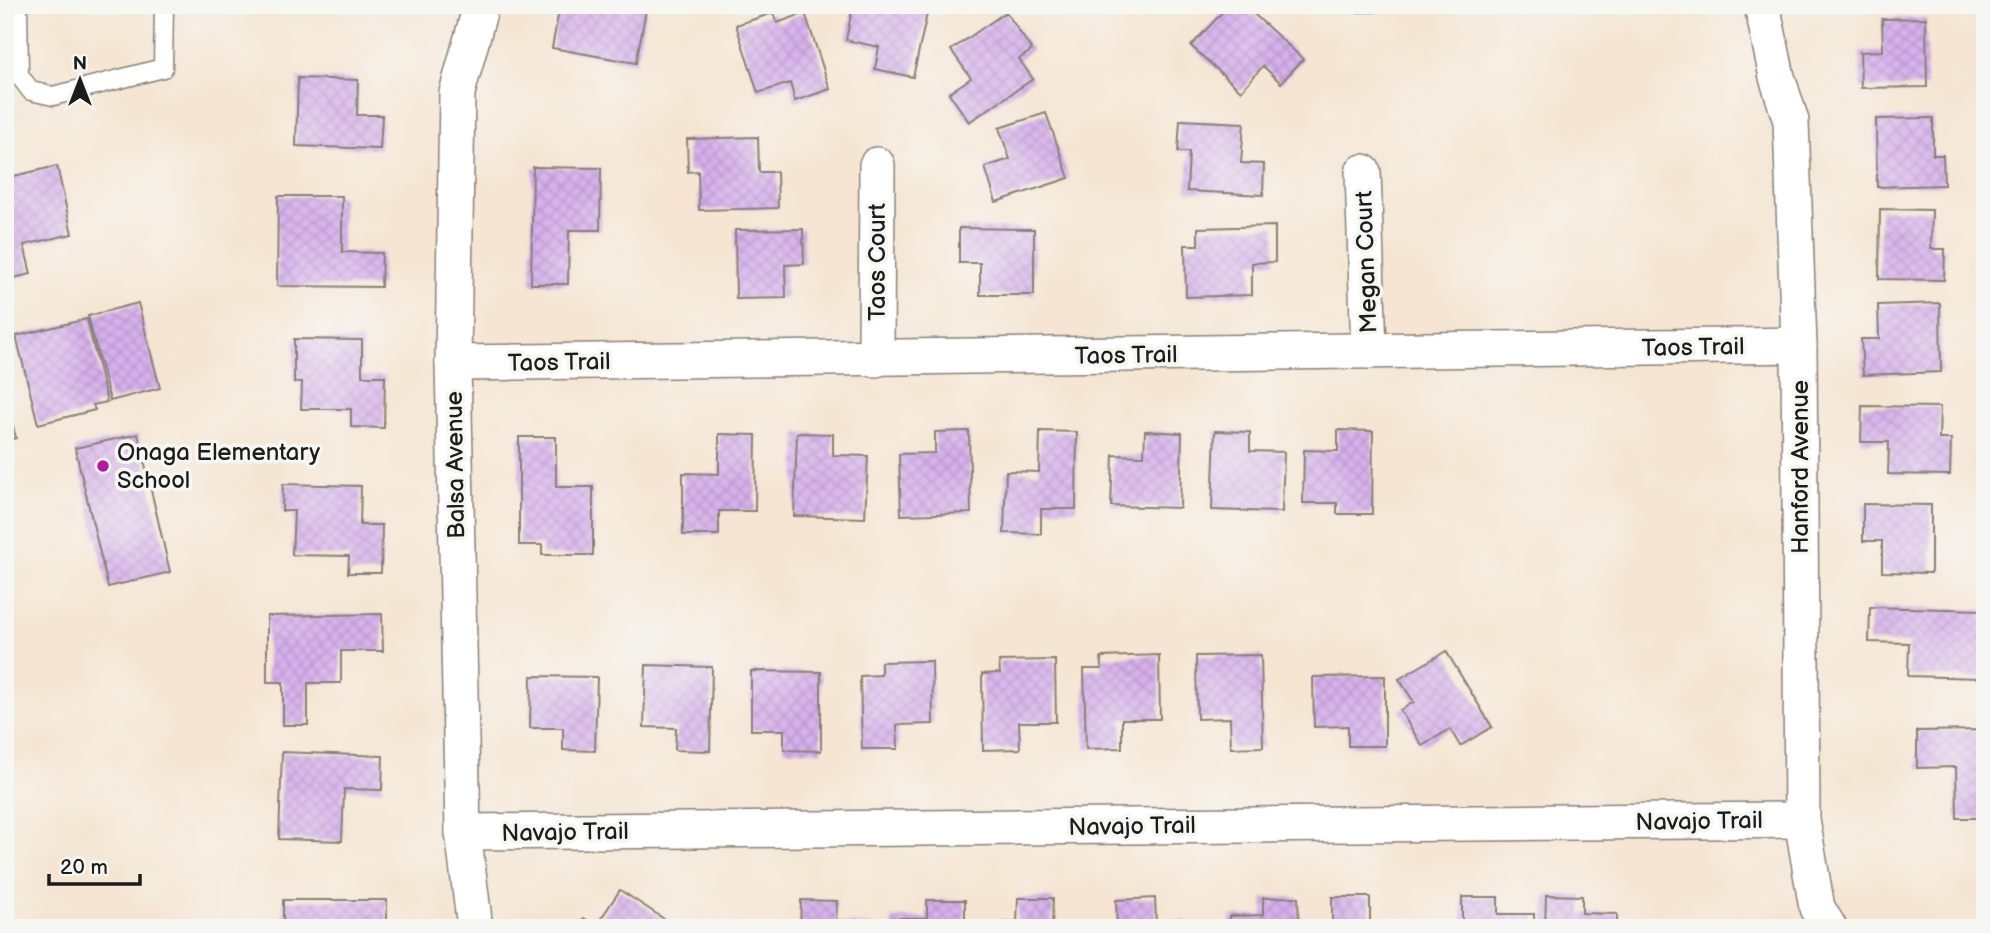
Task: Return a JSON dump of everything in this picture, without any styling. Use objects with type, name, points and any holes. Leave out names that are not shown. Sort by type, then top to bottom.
[{"type":"street","name":"Balsa Avenue","points":[[475,928],[463,832],[453,363],[457,93],[481,5]]},
{"type":"street","name":"Hanford Avenue","points":[[1762,5],[1777,77],[1791,121],[1799,345],[1802,820],[1817,908],[1829,928]]},
{"type":"street","name":"Taos Court","points":[[876,359],[877,165]]},
{"type":"street","name":"Megan Court","points":[[1363,172],[1369,351]]},
{"type":"street","name":"Taos Trail","points":[[453,363],[1799,345]]},
{"type":"street","name":"Navajo Trail","points":[[463,832],[1802,820]]},
{"type":"lane","points":[[18,5],[19,75],[31,91],[53,96],[163,68],[164,5]]},
{"type":"building","points":[[560,5],[647,5],[636,63],[552,48]]},
{"type":"building","points":[[853,5],[929,5],[913,77],[875,69],[879,47],[846,40]]},
{"type":"building","points":[[1229,5],[1244,5],[1303,59],[1281,83],[1263,66],[1241,91],[1191,46]]},
{"type":"building","points":[[1339,5],[1375,5],[1375,12],[1339,12]]},
{"type":"building","points":[[1006,12],[1032,50],[1019,59],[1033,79],[969,122],[949,93],[971,78],[951,50]]},
{"type":"building","points":[[773,13],[777,23],[805,13],[830,89],[795,101],[790,83],[758,93],[736,25]]},
{"type":"building","points":[[1926,18],[1927,87],[1861,88],[1860,52],[1883,51],[1882,19]]},
{"type":"building","points":[[298,78],[358,80],[357,115],[382,115],[380,149],[296,146]]},
{"type":"building","points":[[1046,113],[1069,178],[996,202],[985,167],[1010,159],[999,128]]},
{"type":"building","points":[[1933,118],[1933,155],[1943,155],[1944,185],[1877,187],[1876,119]]},
{"type":"building","points":[[1180,120],[1244,123],[1241,163],[1264,164],[1263,195],[1187,191],[1189,152],[1178,152]]},
{"type":"building","points":[[758,137],[759,172],[777,172],[778,208],[699,210],[698,171],[688,172],[687,139]]},
{"type":"building","points":[[57,166],[72,234],[24,245],[31,274],[5,280],[5,178]]},
{"type":"building","points":[[533,167],[601,168],[600,230],[569,230],[568,284],[531,284]]},
{"type":"building","points":[[278,196],[342,196],[342,252],[382,253],[381,287],[277,286]]},
{"type":"building","points":[[1880,209],[1932,210],[1931,249],[1945,249],[1944,280],[1879,279]]},
{"type":"building","points":[[1275,226],[1275,262],[1252,263],[1252,295],[1186,297],[1185,245],[1198,245],[1198,228]]},
{"type":"building","points":[[959,228],[1034,229],[1034,295],[980,295],[980,263],[959,263]]},
{"type":"building","points":[[803,229],[804,264],[785,265],[786,298],[736,299],[735,230]]},
{"type":"building","points":[[138,303],[160,388],[110,401],[88,316]]},
{"type":"building","points":[[1940,303],[1941,372],[1863,375],[1861,339],[1879,339],[1878,305]]},
{"type":"building","points":[[87,319],[107,402],[93,405],[95,410],[38,424],[16,336]]},
{"type":"building","points":[[294,339],[362,340],[362,376],[385,376],[384,428],[351,427],[351,409],[301,409],[302,382],[294,382]]},
{"type":"building","points":[[5,396],[16,438],[5,441]]},
{"type":"building","points":[[1862,406],[1940,407],[1939,439],[1951,439],[1950,475],[1888,474],[1889,442],[1861,442]]},
{"type":"building","points":[[1338,430],[1373,431],[1372,514],[1337,514],[1337,503],[1303,503],[1304,450],[1338,451]]},
{"type":"building","points":[[969,431],[971,513],[901,515],[899,454],[935,453],[935,432]]},
{"type":"building","points":[[1040,431],[1077,432],[1076,509],[1041,509],[1041,534],[1004,533],[1006,471],[1039,472]]},
{"type":"building","points":[[1145,431],[1182,433],[1180,508],[1111,506],[1113,455],[1144,456]]},
{"type":"building","points":[[1215,431],[1250,432],[1250,451],[1284,452],[1282,512],[1212,510]]},
{"type":"building","points":[[797,433],[833,434],[833,455],[868,456],[865,518],[794,516]]},
{"type":"building","points":[[138,434],[170,572],[108,587],[75,448]]},
{"type":"building","points":[[719,434],[756,435],[755,511],[719,511],[719,535],[683,535],[683,473],[719,474]]},
{"type":"building","points":[[519,437],[556,437],[556,487],[593,487],[593,555],[542,555],[542,545],[519,545]]},
{"type":"building","points":[[283,484],[361,486],[360,525],[382,525],[381,573],[348,573],[349,556],[292,555],[294,511],[282,511]]},
{"type":"building","points":[[1863,504],[1931,505],[1931,573],[1882,572],[1882,541],[1863,541]]},
{"type":"building","points":[[1870,607],[1983,610],[1981,678],[1908,676],[1909,643],[1869,642]]},
{"type":"building","points":[[382,614],[383,651],[341,651],[341,683],[308,683],[308,725],[283,725],[283,682],[267,682],[267,616]]},
{"type":"building","points":[[1446,651],[1492,727],[1460,746],[1450,729],[1422,746],[1400,710],[1414,702],[1399,679]]},
{"type":"building","points":[[1159,655],[1160,719],[1122,719],[1122,748],[1086,749],[1084,669],[1102,669],[1101,657]]},
{"type":"building","points":[[1261,655],[1263,747],[1231,748],[1230,718],[1197,719],[1196,656]]},
{"type":"building","points":[[1055,660],[1056,722],[1019,722],[1020,749],[983,750],[982,674],[1000,673],[999,661]]},
{"type":"building","points":[[932,661],[933,724],[897,725],[898,749],[862,749],[860,676],[881,675],[881,662]]},
{"type":"building","points":[[646,665],[712,667],[710,751],[675,750],[676,728],[644,727]]},
{"type":"building","points":[[751,671],[821,672],[821,751],[784,750],[784,730],[751,730]]},
{"type":"building","points":[[531,676],[597,677],[595,751],[563,750],[563,728],[530,728]]},
{"type":"building","points":[[1385,676],[1385,746],[1348,746],[1348,726],[1314,727],[1313,677]]},
{"type":"building","points":[[1985,730],[1985,818],[1957,818],[1956,767],[1917,768],[1917,731]]},
{"type":"building","points":[[282,752],[383,756],[382,790],[344,789],[342,841],[279,839]]},
{"type":"building","points":[[620,890],[678,928],[577,928],[584,918],[596,926]]},
{"type":"building","points":[[1546,895],[1582,896],[1582,913],[1617,914],[1617,928],[1545,928]]},
{"type":"building","points":[[1298,897],[1299,928],[1230,928],[1230,916],[1263,915],[1263,898]]},
{"type":"building","points":[[1332,897],[1370,897],[1370,928],[1332,928]]},
{"type":"building","points":[[1462,897],[1498,897],[1498,914],[1534,914],[1534,928],[1462,928]]},
{"type":"building","points":[[1018,898],[1053,898],[1052,928],[1003,928],[1004,922],[1017,923]]},
{"type":"building","points":[[1155,898],[1156,921],[1187,920],[1187,928],[1117,928],[1116,900]]},
{"type":"building","points":[[283,900],[387,900],[387,928],[283,928]]},
{"type":"building","points":[[801,900],[837,901],[836,923],[873,925],[873,928],[800,928]]},
{"type":"building","points":[[927,900],[965,900],[965,928],[892,928],[892,918],[927,918]]},
{"type":"place","name":"Onaga Elementary School","points":[[103,466]]}]
